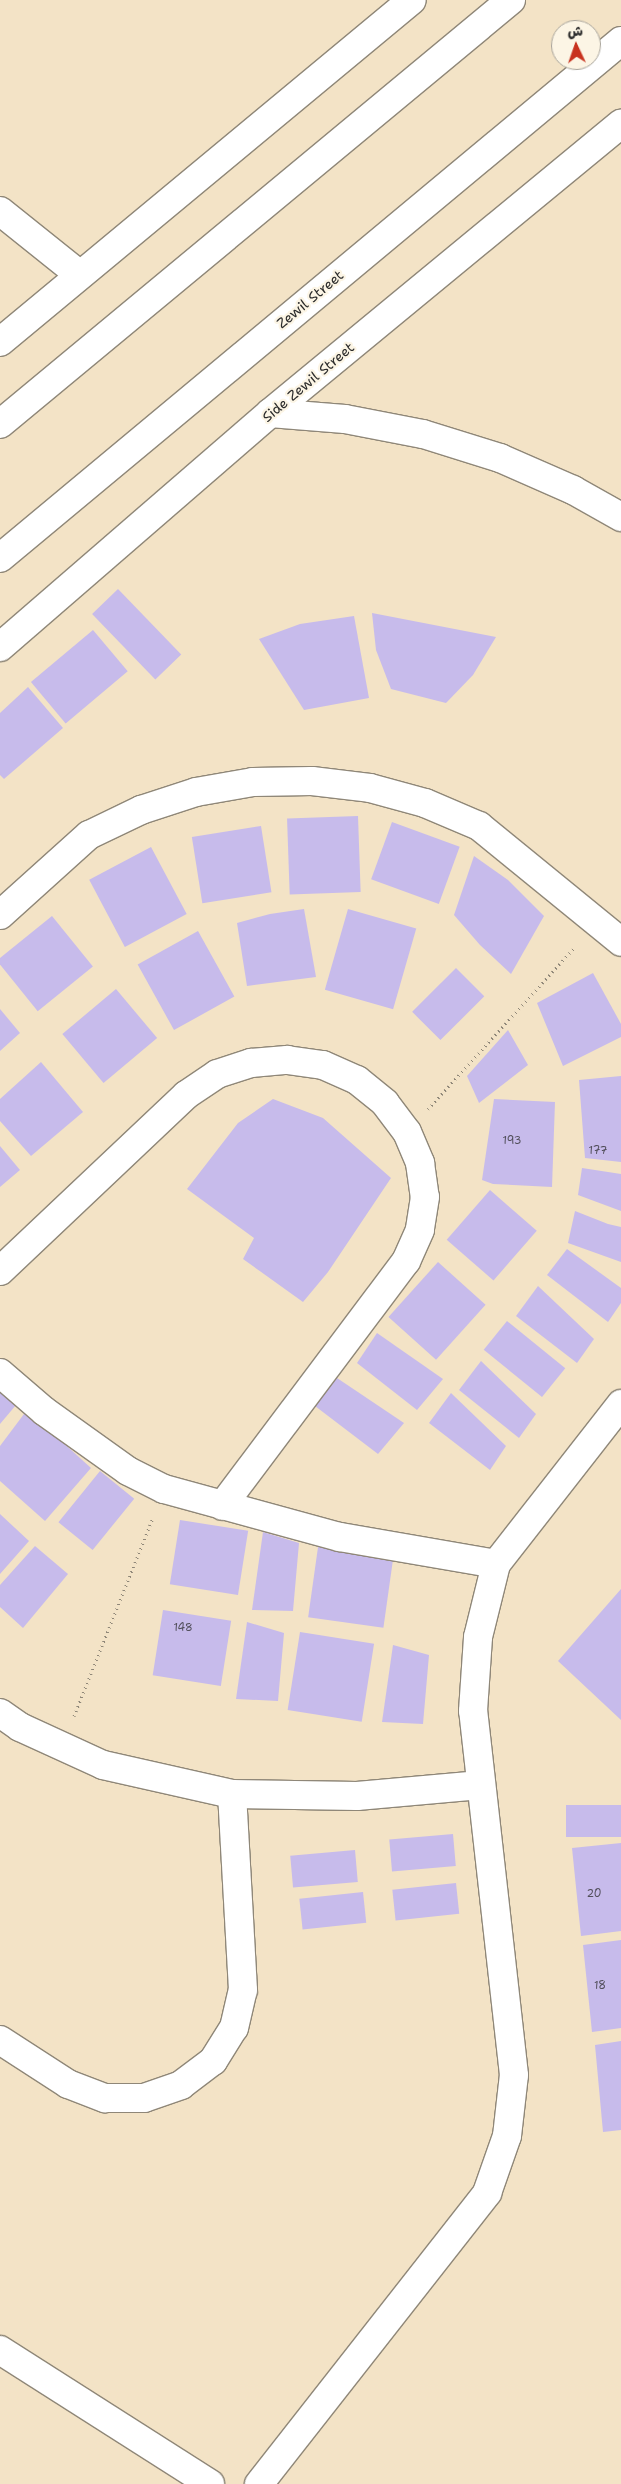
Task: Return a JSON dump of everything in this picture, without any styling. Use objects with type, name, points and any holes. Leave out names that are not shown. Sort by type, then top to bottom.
[{"type":"street","points":[[0,342],[412,0]]},
{"type":"street","points":[[0,424],[511,0]]},
{"type":"street","name":"Zewil Street","points":[[0,558],[621,41]]},
{"type":"street","name":"Side Zewil Street","points":[[0,647],[270,413],[621,124]]},
{"type":"street","points":[[0,211],[80,276]]},
{"type":"street","points":[[270,413],[345,419],[424,434],[500,458],[573,490],[621,517]]},
{"type":"street","points":[[0,915],[89,835],[141,810],[196,792],[254,782],[312,781],[370,788],[398,795],[426,803],[479,826],[621,942]]},
{"type":"street","points":[[0,1271],[186,1095],[217,1074],[251,1063],[287,1060],[323,1065],[357,1080],[385,1103],[407,1132],[420,1163],[425,1197],[420,1230],[406,1261],[222,1506]]},
{"type":"street","points":[[0,1372],[44,1411],[121,1466],[164,1489],[340,1538],[496,1564]]},
{"type":"street","points":[[259,2484],[487,2193],[507,2136],[514,2075],[472,1711],[478,1636],[496,1564],[621,1404]]},
{"type":"street","points":[[0,1713],[20,1727],[103,1765],[232,1794],[358,1796],[480,1785]]},
{"type":"street","points":[[0,2040],[68,2084],[105,2098],[144,2098],[181,2085],[213,2061],[234,2028],[243,1990],[232,1794]]},
{"type":"street","points":[[0,2350],[210,2484]]},
{"type":"path","points":[[407,1132],[598,922]]},
{"type":"path","points":[[62,1746],[164,1489]]},
{"type":"building","points":[[118,589],[181,654],[155,679],[92,614]]},
{"type":"building","points":[[372,613],[496,637],[473,675],[446,703],[391,689],[376,650]]},
{"type":"building","points":[[354,616],[369,698],[304,710],[259,639],[300,624]]},
{"type":"building","points":[[93,630],[128,671],[66,723],[31,682]]},
{"type":"building","points":[[28,687],[63,728],[4,779],[0,775],[0,713]]},
{"type":"building","points":[[358,816],[361,892],[290,894],[287,818]]},
{"type":"building","points":[[392,822],[460,847],[439,904],[371,879]]},
{"type":"building","points":[[261,826],[271,892],[202,903],[192,837]]},
{"type":"building","points":[[151,847],[187,914],[125,947],[89,880]]},
{"type":"building","points":[[474,856],[508,880],[544,916],[511,974],[480,945],[454,915]]},
{"type":"building","points":[[304,909],[316,977],[247,986],[237,923],[270,914]]},
{"type":"building","points":[[348,909],[416,929],[393,1009],[325,990]]},
{"type":"building","points":[[52,916],[93,967],[38,1011],[0,965],[0,958]]},
{"type":"building","points":[[198,931],[234,997],[174,1030],[138,964]]},
{"type":"building","points":[[456,968],[484,996],[440,1040],[412,1012]]},
{"type":"building","points":[[593,973],[621,1024],[621,1037],[563,1066],[537,1003]]},
{"type":"building","points":[[116,989],[157,1038],[104,1083],[62,1034]]},
{"type":"building","points":[[0,1009],[20,1033],[0,1051]]},
{"type":"building","points":[[508,1030],[528,1065],[479,1103],[467,1076]]},
{"type":"building","points":[[41,1062],[83,1112],[31,1156],[0,1121],[0,1099]]},
{"type":"building","points":[[621,1076],[621,1162],[585,1158],[579,1080]]},
{"type":"building","points":[[273,1099],[323,1118],[391,1178],[328,1272],[303,1302],[243,1259],[254,1238],[187,1189],[238,1123]]},
{"type":"building","points":[[494,1099],[555,1102],[552,1187],[493,1184],[482,1180]]},
{"type":"building","points":[[0,1146],[20,1170],[0,1187]]},
{"type":"building","points":[[582,1168],[621,1174],[621,1211],[578,1195]]},
{"type":"building","points":[[490,1190],[537,1231],[493,1280],[447,1240]]},
{"type":"building","points":[[575,1211],[621,1227],[621,1262],[568,1243]]},
{"type":"building","points":[[567,1249],[621,1288],[621,1303],[608,1322],[547,1275]]},
{"type":"building","points":[[438,1262],[486,1305],[436,1360],[388,1317]]},
{"type":"building","points":[[538,1286],[594,1339],[577,1363],[516,1316]]},
{"type":"building","points":[[507,1321],[565,1368],[542,1397],[484,1350]]},
{"type":"building","points":[[377,1333],[443,1379],[417,1410],[357,1363]]},
{"type":"building","points":[[481,1361],[536,1414],[519,1438],[459,1390]]},
{"type":"building","points":[[337,1378],[404,1423],[378,1454],[315,1406]]},
{"type":"building","points":[[0,1390],[16,1405],[0,1424]]},
{"type":"building","points":[[451,1393],[506,1446],[490,1470],[429,1423]]},
{"type":"building","points":[[27,1410],[91,1468],[45,1521],[0,1481],[0,1446]]},
{"type":"building","points":[[100,1471],[134,1499],[93,1550],[58,1522]]},
{"type":"building","points":[[0,1514],[29,1541],[0,1574]]},
{"type":"building","points":[[180,1520],[248,1531],[238,1595],[170,1584]]},
{"type":"building","points":[[263,1532],[299,1543],[293,1611],[252,1610]]},
{"type":"building","points":[[319,1540],[394,1551],[383,1628],[308,1617]]},
{"type":"building","points":[[35,1546],[68,1574],[23,1628],[0,1607],[0,1585]]},
{"type":"building","points":[[621,1589],[621,1720],[558,1661]]},
{"type":"building","points":[[163,1610],[231,1621],[221,1686],[153,1675]]},
{"type":"building","points":[[247,1622],[284,1633],[278,1701],[236,1699]]},
{"type":"building","points":[[300,1632],[374,1644],[362,1722],[288,1710]]},
{"type":"building","points":[[393,1645],[429,1655],[423,1724],[382,1722]]},
{"type":"building","points":[[566,1805],[621,1805],[621,1837],[566,1837]]},
{"type":"building","points":[[453,1834],[456,1866],[392,1871],[389,1840]]},
{"type":"building","points":[[621,1843],[621,1931],[581,1936],[572,1848]]},
{"type":"building","points":[[355,1850],[358,1882],[293,1888],[290,1856]]},
{"type":"building","points":[[456,1883],[459,1914],[396,1921],[392,1890]]},
{"type":"building","points":[[363,1892],[366,1923],[303,1930],[299,1899]]},
{"type":"building","points":[[621,1940],[621,2028],[592,2032],[583,1945]]},
{"type":"building","points":[[621,2041],[621,2130],[603,2132],[595,2045]]}]
